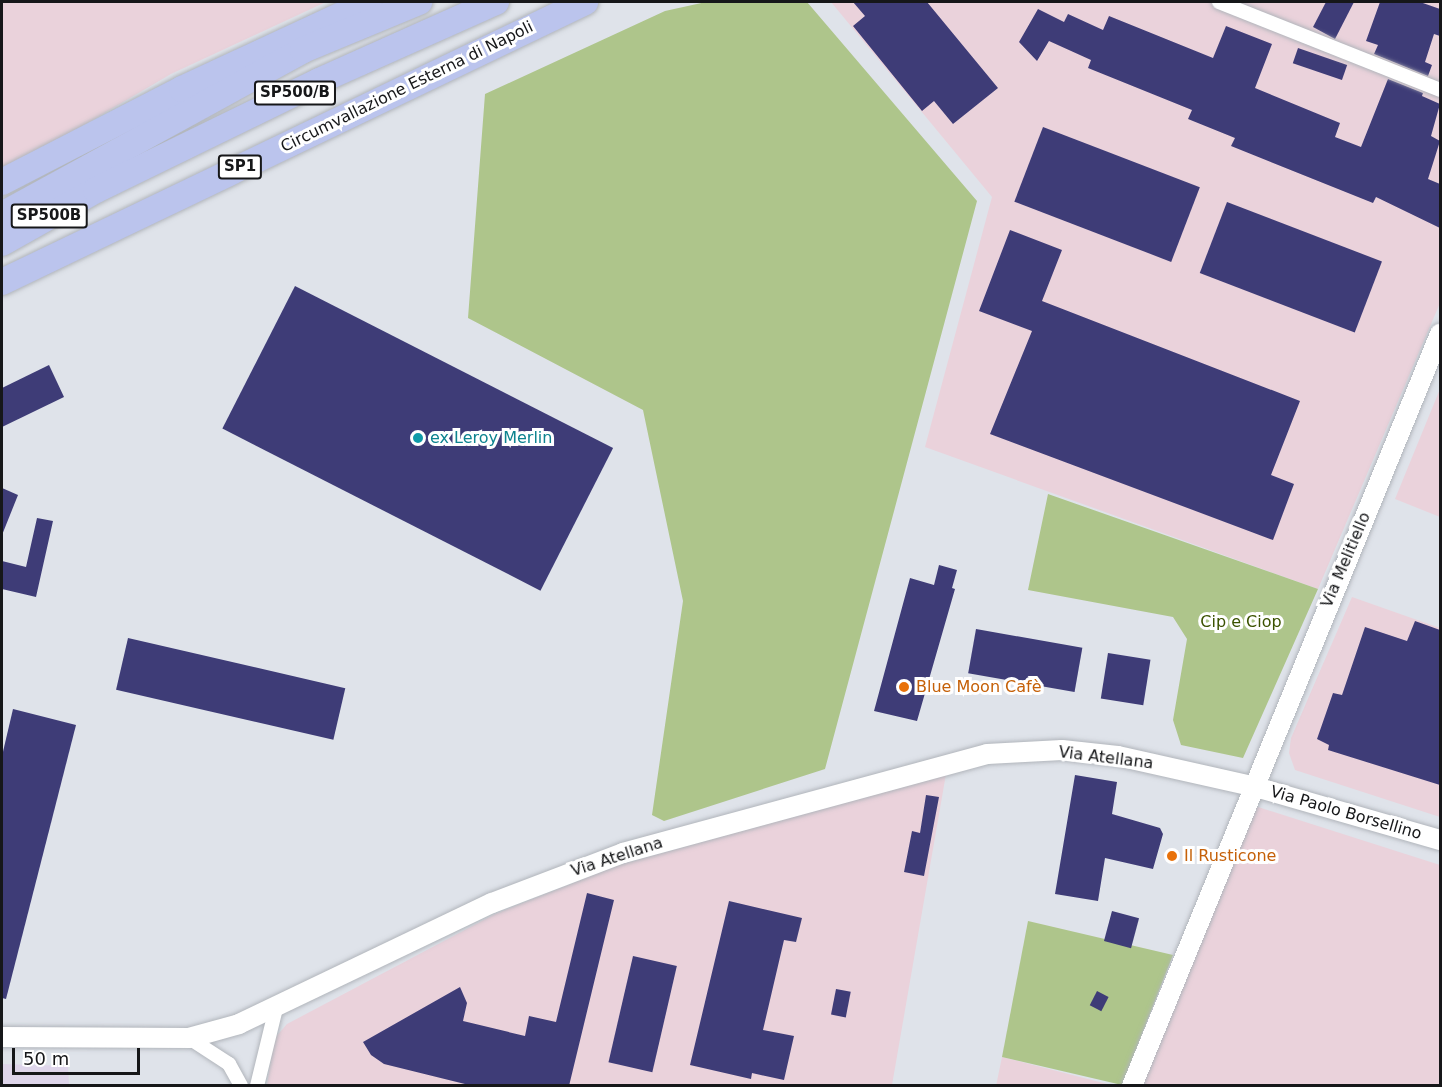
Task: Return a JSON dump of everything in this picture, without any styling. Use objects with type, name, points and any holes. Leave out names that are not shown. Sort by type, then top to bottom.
[{"type":"highway","points":[[2,182],[182,89],[369,2]]},
{"type":"highway","name":"SP500/B","points":[[56,183],[303,50],[419,2]]},
{"type":"highway","name":"SP500/B","points":[[96,190],[496,2]]},
{"type":"highway","name":"Circumvallazione Esterna di Napoli","points":[[2,282],[585,2]]},
{"type":"highway","name":"SP500B","points":[[2,215],[56,183]]},
{"type":"highway","name":"SP500B","points":[[2,243],[96,190]]},
{"type":"main road","name":"Via Melitiello","points":[[1132,1086],[1252,786],[1440,334]]},
{"type":"main road","name":"Via Atellana","points":[[2,1037],[189,1038],[239,1024],[492,903],[623,853],[987,754],[1062,750],[1118,756],[1252,786]]},
{"type":"main road","name":"Via Paolo Borsellino","points":[[1252,786],[1440,840]]},
{"type":"street","points":[[1219,2],[1440,90]]},
{"type":"street","points":[[257,1086],[276,1008]]},
{"type":"street","points":[[189,1038],[229,1064],[241,1086]]},
{"type":"shaded area","points":[[2,2],[326,2],[171,74],[2,173]]},
{"type":"shaded area","points":[[831,2],[1440,2],[1440,303],[1318,589],[925,447],[992,197]]},
{"type":"shaded area","points":[[1440,389],[1440,517],[1395,499]]},
{"type":"shaded area","points":[[1352,597],[1440,628],[1440,817],[1295,770],[1289,753],[1291,738]]},
{"type":"shaded area","points":[[946,774],[892,1085],[267,1086],[274,1039],[287,1024],[495,914],[619,865]]},
{"type":"shaded area","points":[[1255,806],[1440,865],[1440,1085],[1142,1086]]},
{"type":"shaded area","points":[[1002,1057],[1111,1085],[996,1086]]},
{"type":"shaded area","points":[[2,1064],[68,1066],[69,1084],[73,1085],[2,1085]]},
{"type":"green space","points":[[706,2],[807,2],[977,201],[825,769],[664,821],[652,815],[683,601],[643,410],[468,318],[485,94],[665,11]]},
{"type":"green space","name":"Cip e Ciop","points":[[1048,494],[1318,589],[1243,758],[1181,745],[1173,720],[1187,639],[1173,617],[1028,590]]},
{"type":"green space","points":[[1028,921],[1173,955],[1122,1085],[1002,1057]]},
{"type":"building","points":[[853,2],[927,2],[998,88],[953,124],[934,101],[922,111],[853,26],[865,16]]},
{"type":"building","points":[[1326,2],[1354,2],[1335,39],[1313,27]]},
{"type":"building","points":[[1380,2],[1420,2],[1440,9],[1440,36],[1434,34],[1425,62],[1432,65],[1428,76],[1374,54],[1378,45],[1366,41]]},
{"type":"building","points":[[1038,9],[1064,22],[1068,14],[1103,30],[1109,16],[1213,58],[1226,26],[1272,44],[1255,88],[1340,123],[1335,137],[1361,147],[1388,79],[1423,93],[1422,96],[1440,104],[1431,136],[1440,141],[1428,179],[1440,184],[1440,228],[1376,197],[1373,203],[1231,146],[1235,138],[1188,119],[1192,110],[1088,68],[1091,60],[1049,41],[1037,61],[1019,42]]},
{"type":"building","points":[[1298,48],[1347,65],[1342,80],[1293,63]]},
{"type":"building","points":[[1043,127],[1200,187],[1171,262],[1014,202]]},
{"type":"building","points":[[1227,202],[1382,261],[1355,332],[1200,273]]},
{"type":"building","points":[[1010,230],[1062,250],[1042,301],[1300,401],[1271,475],[1294,484],[1273,540],[990,434],[1032,331],[979,311]]},
{"type":"building","name":"ex Leroy Merlin","points":[[295,286],[613,448],[540,591],[222,429]]},
{"type":"building","points":[[49,365],[64,397],[2,427],[2,388]]},
{"type":"building","points":[[2,488],[18,495],[2,535]]},
{"type":"building","points":[[37,518],[53,521],[36,597],[2,589],[2,561],[26,567]]},
{"type":"building","points":[[939,565],[957,570],[952,588],[955,589],[917,721],[874,711],[910,578],[934,585]]},
{"type":"building","points":[[1415,621],[1440,630],[1440,785],[1328,750],[1329,745],[1317,739],[1333,693],[1342,695],[1365,627],[1407,641]]},
{"type":"building","points":[[976,629],[1082,648],[1075,692],[968,673]]},
{"type":"building","points":[[128,638],[345,688],[333,740],[116,690]]},
{"type":"building","points":[[1108,653],[1150,660],[1143,705],[1101,698]]},
{"type":"building","points":[[13,709],[76,725],[6,999],[2,998],[2,756]]},
{"type":"building","points":[[1075,775],[1117,782],[1112,814],[1160,828],[1163,834],[1153,869],[1105,858],[1098,901],[1055,894]]},
{"type":"building","points":[[926,795],[939,797],[924,876],[904,872],[912,831],[920,833]]},
{"type":"building","points":[[587,893],[614,900],[569,1086],[473,1086],[384,1064],[371,1055],[363,1042],[460,987],[467,1003],[463,1021],[525,1036],[529,1016],[556,1022]]},
{"type":"building","points":[[729,901],[802,918],[796,942],[784,940],[763,1030],[794,1036],[784,1080],[752,1073],[751,1079],[690,1065]]},
{"type":"building","points":[[1112,911],[1139,918],[1131,948],[1104,941]]},
{"type":"building","points":[[633,956],[677,966],[652,1072],[608,1062]]},
{"type":"building","points":[[836,989],[851,992],[846,1017],[831,1015]]},
{"type":"building","points":[[1097,991],[1109,997],[1101,1011],[1090,1005]]},
{"type":"place","name":"ex Leroy Merlin","points":[[418,438]]},
{"type":"place","name":"Blue Moon Cafè","points":[[904,687]]},
{"type":"place","name":"Il Rusticone","points":[[1172,856]]}]
